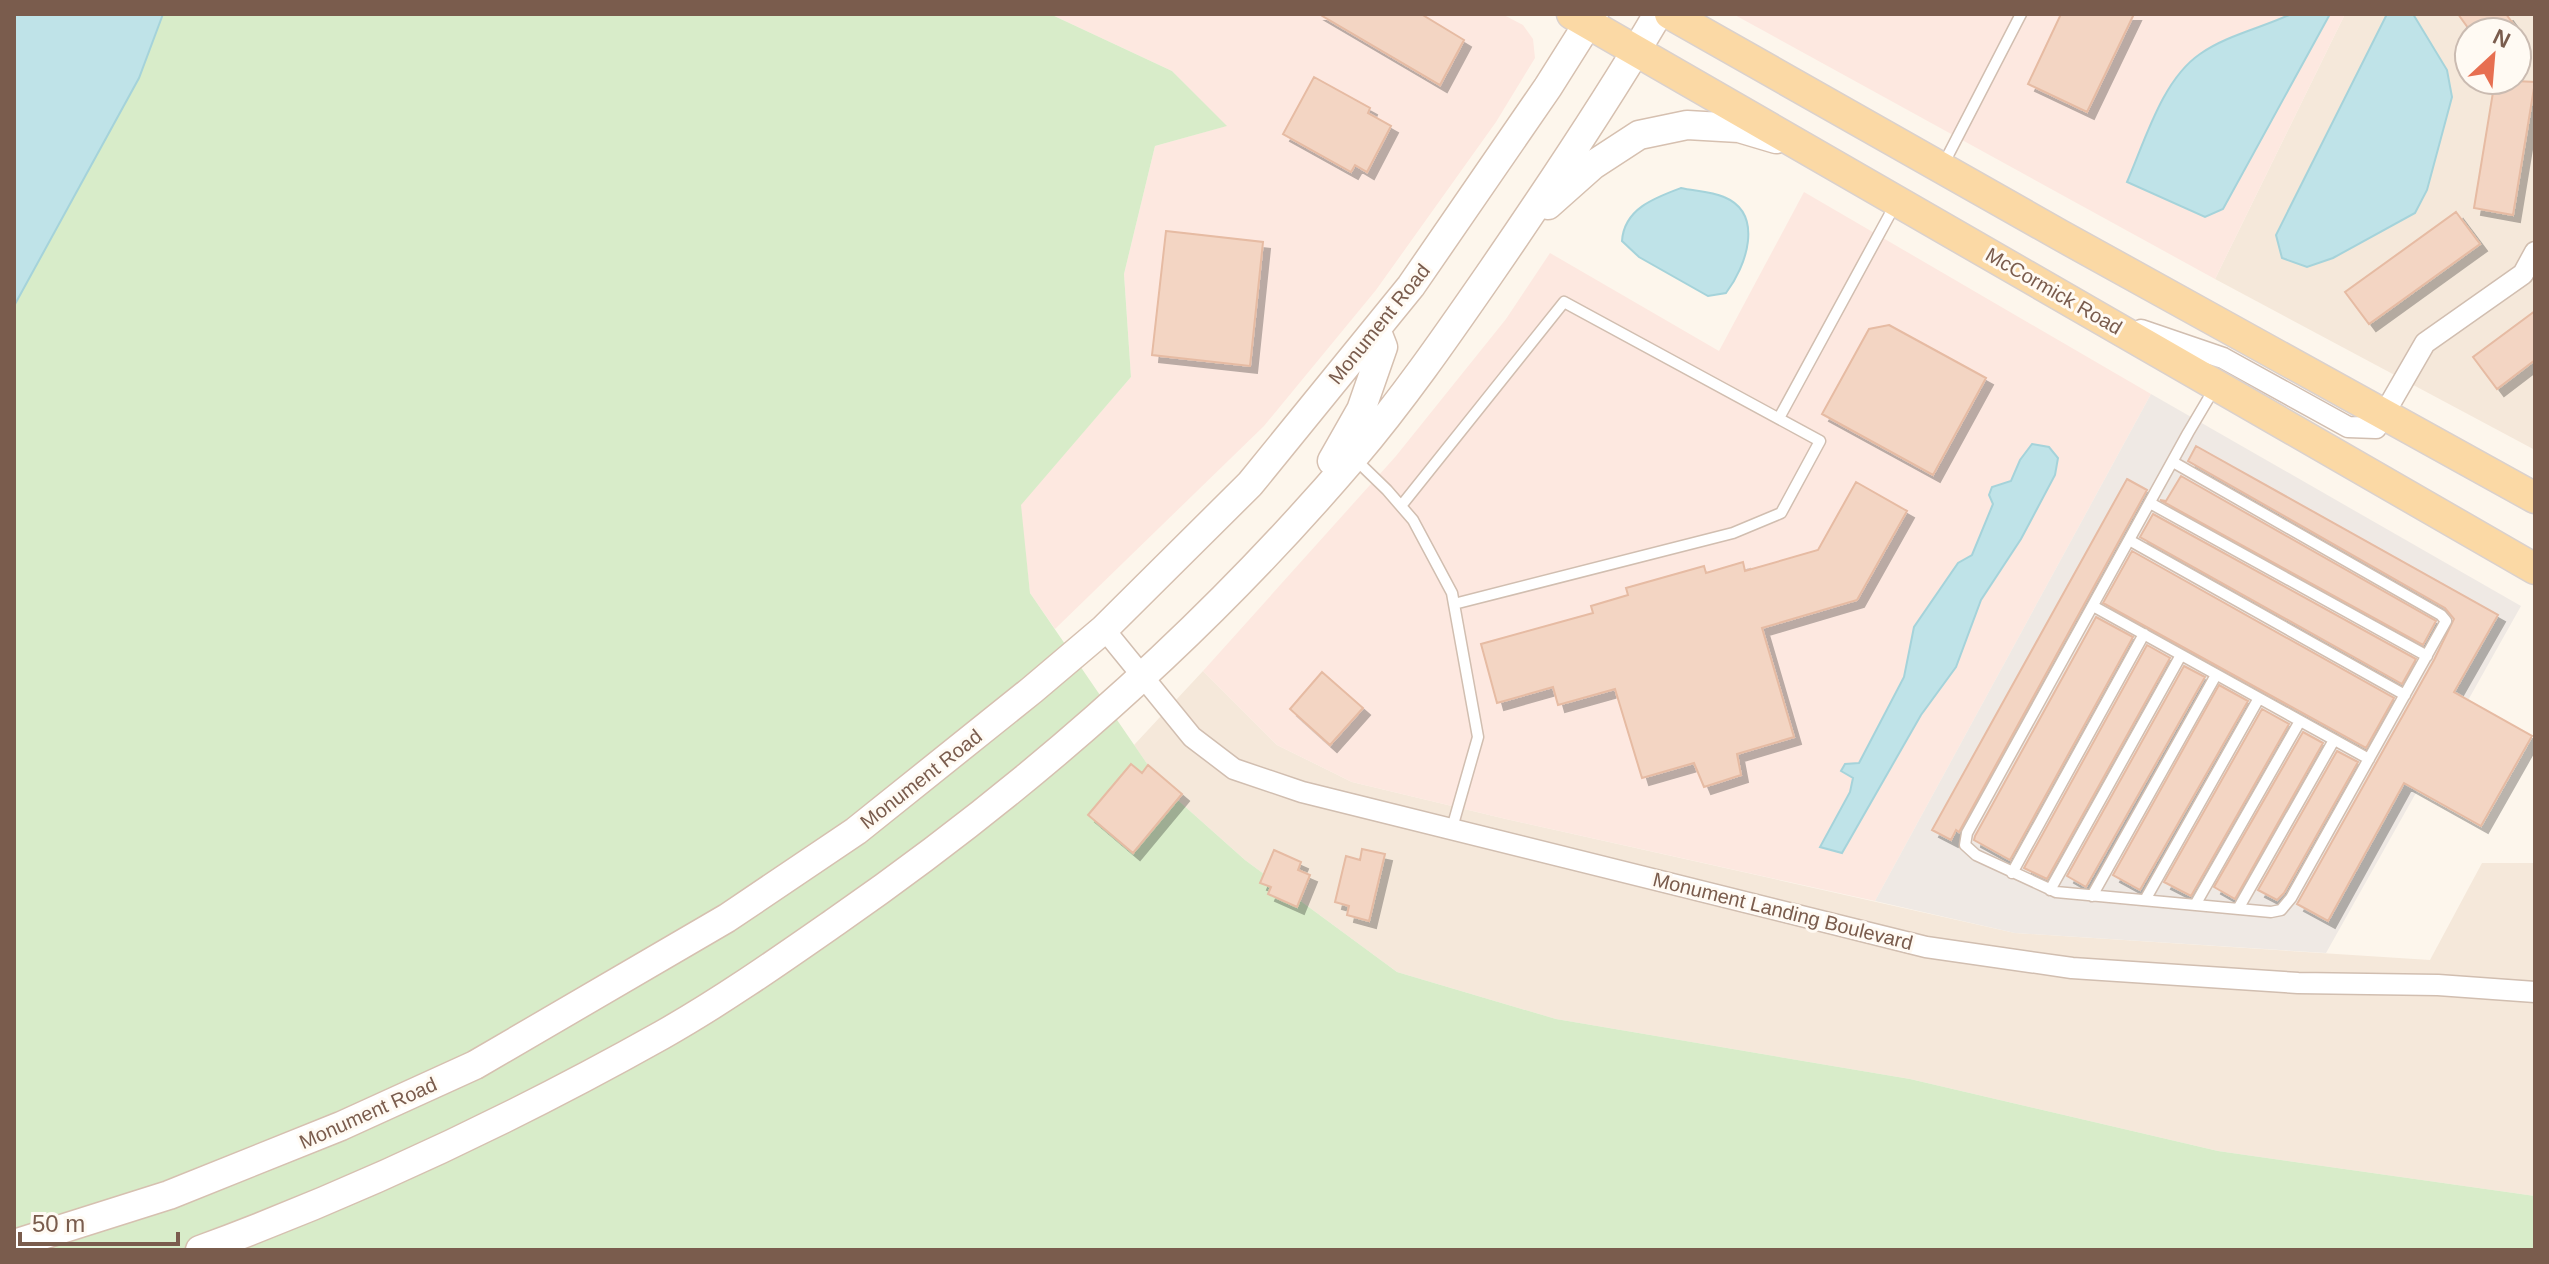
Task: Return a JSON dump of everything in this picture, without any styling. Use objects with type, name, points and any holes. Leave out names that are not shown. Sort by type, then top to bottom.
[{"type":"main road","points":[[200,1250],[368,1183],[504,1120],[667,1032],[784,957],[893,881],[1078,737],[1144,677],[1295,524],[1353,458],[1432,358],[1521,229],[1658,14]]},
{"type":"main road","points":[[1670,14],[2535,498]]},
{"type":"main road","name":"McCormick Road","points":[[1585,17],[1636,52],[2100,316],[2535,569]]},
{"type":"main road","name":"Monument Road","points":[[14,1244],[169,1195],[341,1126],[475,1065],[727,918],[856,831],[1104,629],[1250,484],[1443,242],[1548,87],[1585,17]]},
{"type":"main road","points":[[1521,229],[1593,165],[1639,135],[1687,125],[1739,128],[1804,148]]},
{"type":"main road","points":[[1295,524],[1361,410],[1383,347],[1376,329]]},
{"type":"street","points":[[2100,316],[2223,358],[2348,427],[2376,428],[2425,343],[2523,274],[2535,252]]},
{"type":"street","name":"Monument Landing Boulevard","points":[[1104,629],[1192,737],[1234,769],[1302,792],[1926,947],[2072,968],[2152,974],[2298,983],[2438,985],[2535,992]]},
{"type":"lane","points":[[1942,168],[2021,14]]},
{"type":"lane","points":[[1779,418],[1897,201]]},
{"type":"lane","points":[[1401,506],[1564,302],[1820,441],[1781,513],[1733,533],[1454,604]]},
{"type":"lane","points":[[2173,462],[2445,618],[2445,625],[2281,910],[2271,912],[2050,890],[1968,850],[1965,839],[2129,540],[2150,503],[2173,462],[2217,384]]},
{"type":"lane","points":[[1353,458],[1413,520],[1452,593],[1478,737],[1452,828]]},
{"type":"lane","points":[[2150,503],[2427,656]]},
{"type":"lane","points":[[2129,540],[2405,695]]},
{"type":"lane","points":[[2093,606],[2369,759]]},
{"type":"lane","points":[[2012,873],[2144,634]]},
{"type":"lane","points":[[2050,890],[2181,655]]},
{"type":"lane","points":[[2092,896],[2216,675]]},
{"type":"lane","points":[[2145,900],[2259,698]]},
{"type":"lane","points":[[2195,905],[2300,721]]},
{"type":"lane","points":[[2238,909],[2334,740]]},
{"type":"shaded area","points":[[1050,14],[1502,14],[1523,25],[1533,39],[1535,58],[1496,122],[1376,290],[1264,426],[1055,629],[1030,593],[1020,505],[1131,377],[1124,274],[1155,146],[1226,126],[1172,71]]},
{"type":"shaded area","points":[[1733,14],[2345,14],[2215,279]]},
{"type":"shaded area","points":[[2345,14],[2535,14],[2535,450],[2215,279]]},
{"type":"shaded area","points":[[1804,192],[2151,394],[1875,901],[1352,782],[1277,745],[1203,671],[1396,456],[1506,319],[1550,253],[1719,351]]},
{"type":"shaded area","points":[[2151,394],[2521,606],[2326,953],[2015,933],[1875,901]]},
{"type":"shaded area","points":[[1203,671],[1277,745],[1352,782],[2015,933],[2430,960],[2482,863],[2535,863],[2535,1196],[2218,1151],[1910,1079],[1556,1019],[1397,972],[1245,860],[1163,787],[1134,745]]},
{"type":"green space","points":[[163,14],[1050,14],[1172,71],[1227,126],[1155,146],[1124,274],[1131,377],[1021,505],[1030,593],[1163,787],[1245,860],[1397,972],[1556,1019],[1910,1079],[2218,1151],[2535,1196],[2535,1250],[14,1250],[14,306],[139,78]]},
{"type":"water","points":[[14,14],[163,14],[139,78],[14,306]]},
{"type":"water","points":[[2291,14],[2330,14],[2223,209],[2205,217],[2127,182],[2156,112],[2187,65],[2222,42]]},
{"type":"water","points":[[2387,14],[2413,14],[2447,70],[2452,97],[2427,190],[2415,213],[2333,258],[2307,267],[2282,258],[2276,235]]},
{"type":"water","points":[[1681,188],[1724,197],[1737,205],[1744,216],[1748,228],[1745,256],[1726,293],[1708,296],[1639,257],[1622,241],[1624,230],[1634,213],[1651,201]]},
{"type":"water","points":[[2032,444],[2049,447],[2058,458],[2055,475],[2021,539],[1981,600],[1956,667],[1921,715],[1842,853],[1820,847],[1850,792],[1853,778],[1841,771],[1845,764],[1859,763],[1904,677],[1914,627],[1958,563],[1972,555],[1993,504],[1989,495],[1992,487],[2011,481],[2020,460]]},
{"type":"building","points":[[1319,14],[1421,14],[1464,40],[1440,85]]},
{"type":"building","points":[[2061,14],[2134,14],[2087,112],[2028,84]]},
{"type":"building","points":[[2458,14],[2507,16],[2459,16]]},
{"type":"building","points":[[1314,77],[1370,108],[1368,113],[1391,126],[1367,172],[1355,165],[1351,172],[1283,134]]},
{"type":"building","points":[[2492,96],[2533,96],[2513,215],[2474,208]]},
{"type":"building","points":[[2456,212],[2480,244],[2369,324],[2345,292]]},
{"type":"building","points":[[1166,231],[1263,242],[1250,366],[1152,355]]},
{"type":"building","points":[[2535,311],[2535,360],[2497,389],[2473,357]]},
{"type":"building","points":[[1889,325],[1986,378],[1933,475],[1822,414],[1869,329]]},
{"type":"building","points":[[2196,446],[2498,615],[2454,692],[2532,736],[2481,826],[2404,783],[2328,921],[2297,904],[2454,619],[2445,608],[2188,461]]},
{"type":"building","points":[[2181,476],[2436,621],[2423,645],[2160,500],[2166,501]]},
{"type":"building","points":[[2127,479],[2147,490],[1959,832],[1956,830],[1951,840],[1932,830]]},
{"type":"building","points":[[1856,482],[1907,511],[1857,600],[1762,628],[1794,737],[1737,754],[1741,775],[1704,787],[1694,763],[1642,778],[1615,689],[1558,705],[1553,687],[1497,703],[1481,644],[1593,613],[1591,606],[1628,595],[1626,588],[1704,566],[1706,573],[1743,562],[1745,571],[1818,550]]},
{"type":"building","points":[[2153,514],[2416,659],[2402,684],[2140,537]]},
{"type":"building","points":[[2132,551],[2394,698],[2366,748],[2103,603]]},
{"type":"building","points":[[2096,617],[2133,637],[2010,860],[1974,840],[1975,836]]},
{"type":"building","points":[[2147,645],[2170,658],[2047,879],[2024,868]]},
{"type":"building","points":[[2184,666],[2205,677],[2086,887],[2067,876]]},
{"type":"building","points":[[1322,672],[1363,708],[1330,745],[1290,709]]},
{"type":"building","points":[[2219,685],[2248,701],[2140,890],[2113,875]]},
{"type":"building","points":[[2262,709],[2289,724],[2191,896],[2164,882]]},
{"type":"building","points":[[2303,732],[2323,743],[2235,899],[2214,887]]},
{"type":"building","points":[[2337,751],[2358,762],[2284,893],[2277,900],[2258,890]]},
{"type":"building","points":[[1131,764],[1142,773],[1148,765],[1182,794],[1133,853],[1088,815]]},
{"type":"building","points":[[1362,849],[1385,854],[1369,921],[1347,915],[1349,906],[1335,902],[1346,856],[1360,860]]},
{"type":"building","points":[[1274,850],[1301,862],[1298,870],[1310,875],[1297,907],[1268,894],[1271,887],[1260,883]]}]
